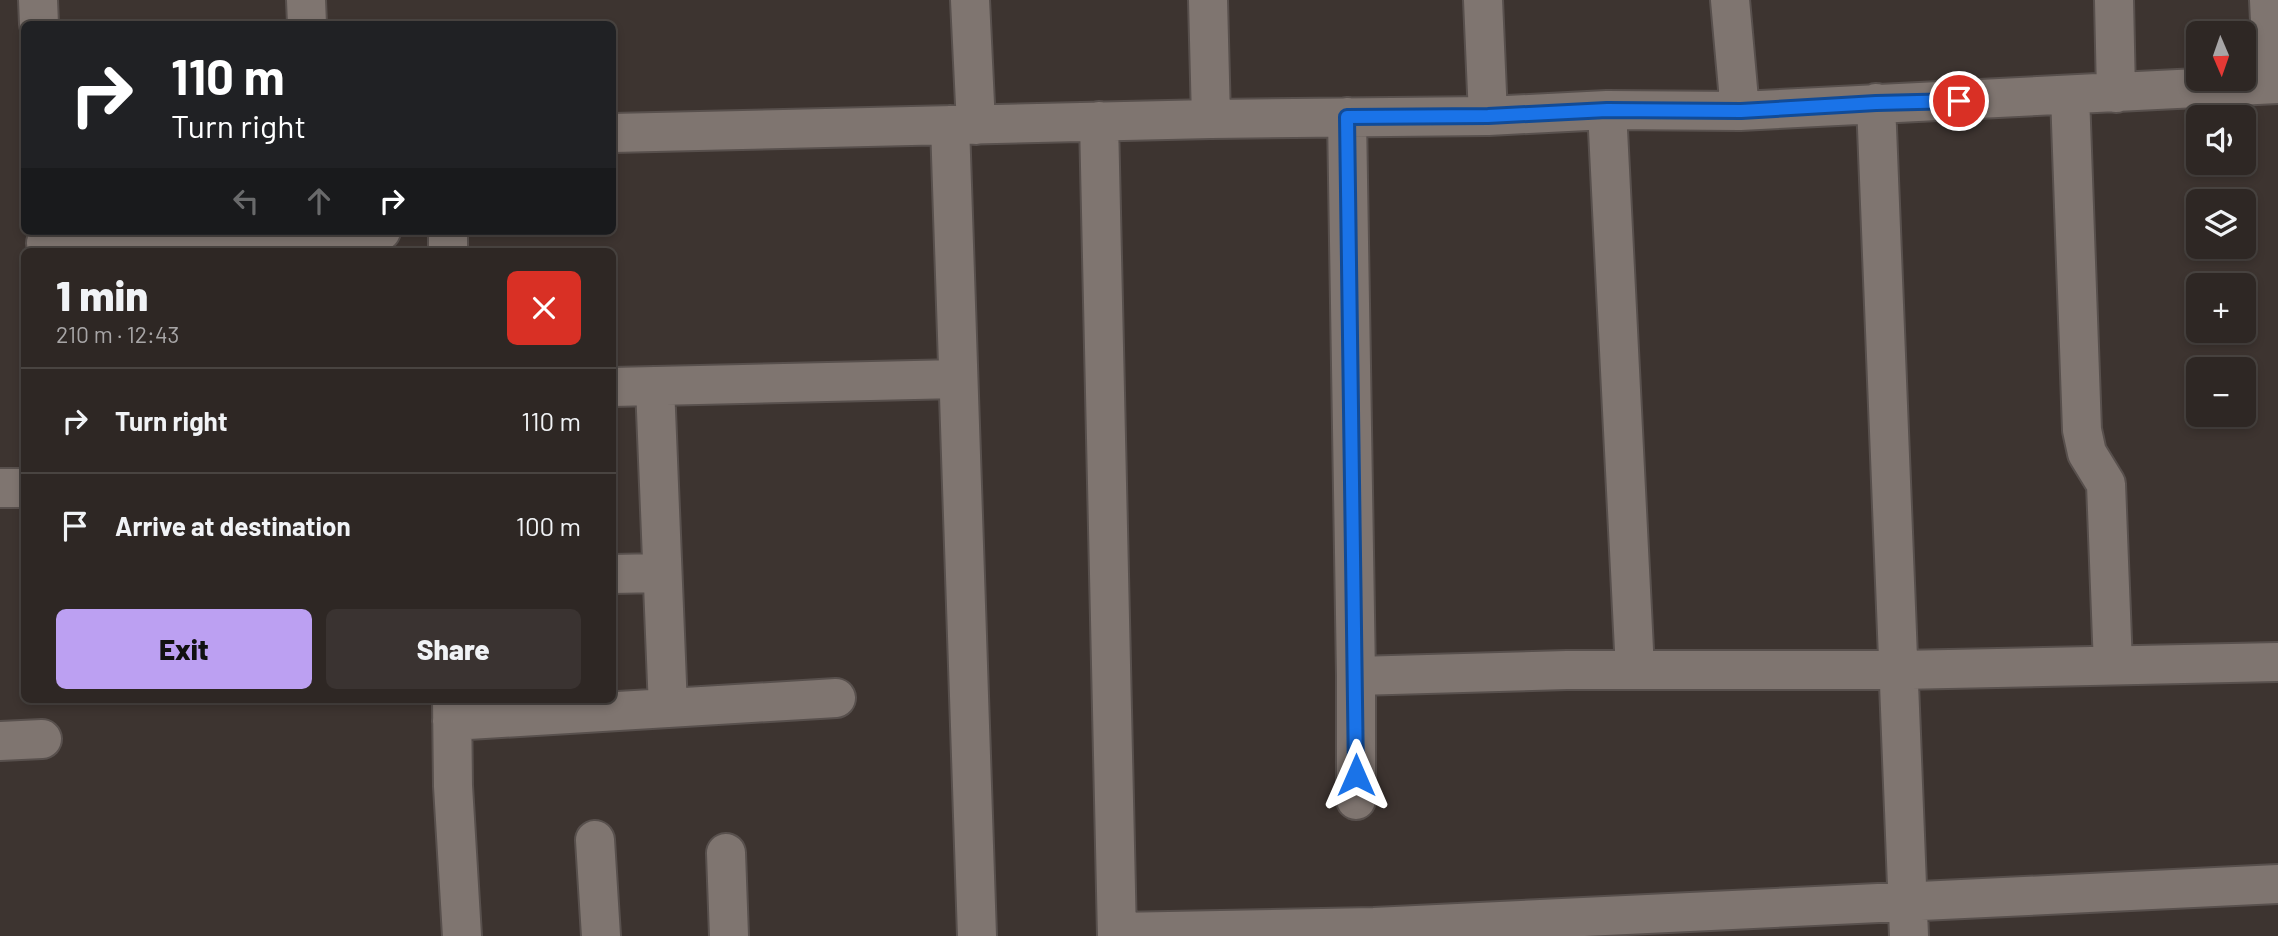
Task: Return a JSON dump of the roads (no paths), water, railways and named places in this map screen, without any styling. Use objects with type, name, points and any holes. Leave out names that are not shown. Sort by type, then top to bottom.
[{"type":"street","points":[[38,0],[39,21]]},
{"type":"street","points":[[306,0],[307,21]]},
{"type":"street","points":[[970,0],[963,125],[958,379],[977,936]]},
{"type":"street","points":[[1208,0],[1211,119]]},
{"type":"street","points":[[1483,0],[1488,116]]},
{"type":"street","points":[[1730,0],[1741,111]]},
{"type":"street","points":[[2114,0],[2116,93]]},
{"type":"street","points":[[616,133],[1099,121],[1488,116],[1607,110],[1741,111],[2276,84],[2269,0]]},
{"type":"street","points":[[2070,95],[2082,430],[2087,453],[2106,484],[2113,665]]},
{"type":"street","points":[[1876,103],[1908,919]]},
{"type":"street","points":[[1607,110],[1635,670]]},
{"type":"street","points":[[1347,117],[1356,800]]},
{"type":"street","points":[[1099,121],[1117,934],[1374,932],[1908,919],[2278,884]]},
{"type":"street","points":[[46,242],[236,235]]},
{"type":"street","points":[[616,387],[958,379]]},
{"type":"street","points":[[655,386],[668,708]]},
{"type":"street","points":[[0,488],[21,488]]},
{"type":"street","points":[[616,574],[662,573]]},
{"type":"street","points":[[1356,676],[1635,670],[1900,670],[2278,662]]},
{"type":"street","points":[[462,936],[453,786],[452,711],[668,708],[836,698]]},
{"type":"street","points":[[0,741],[43,739]]},
{"type":"street","points":[[595,840],[601,936]]},
{"type":"street","points":[[726,853],[729,936]]}]
